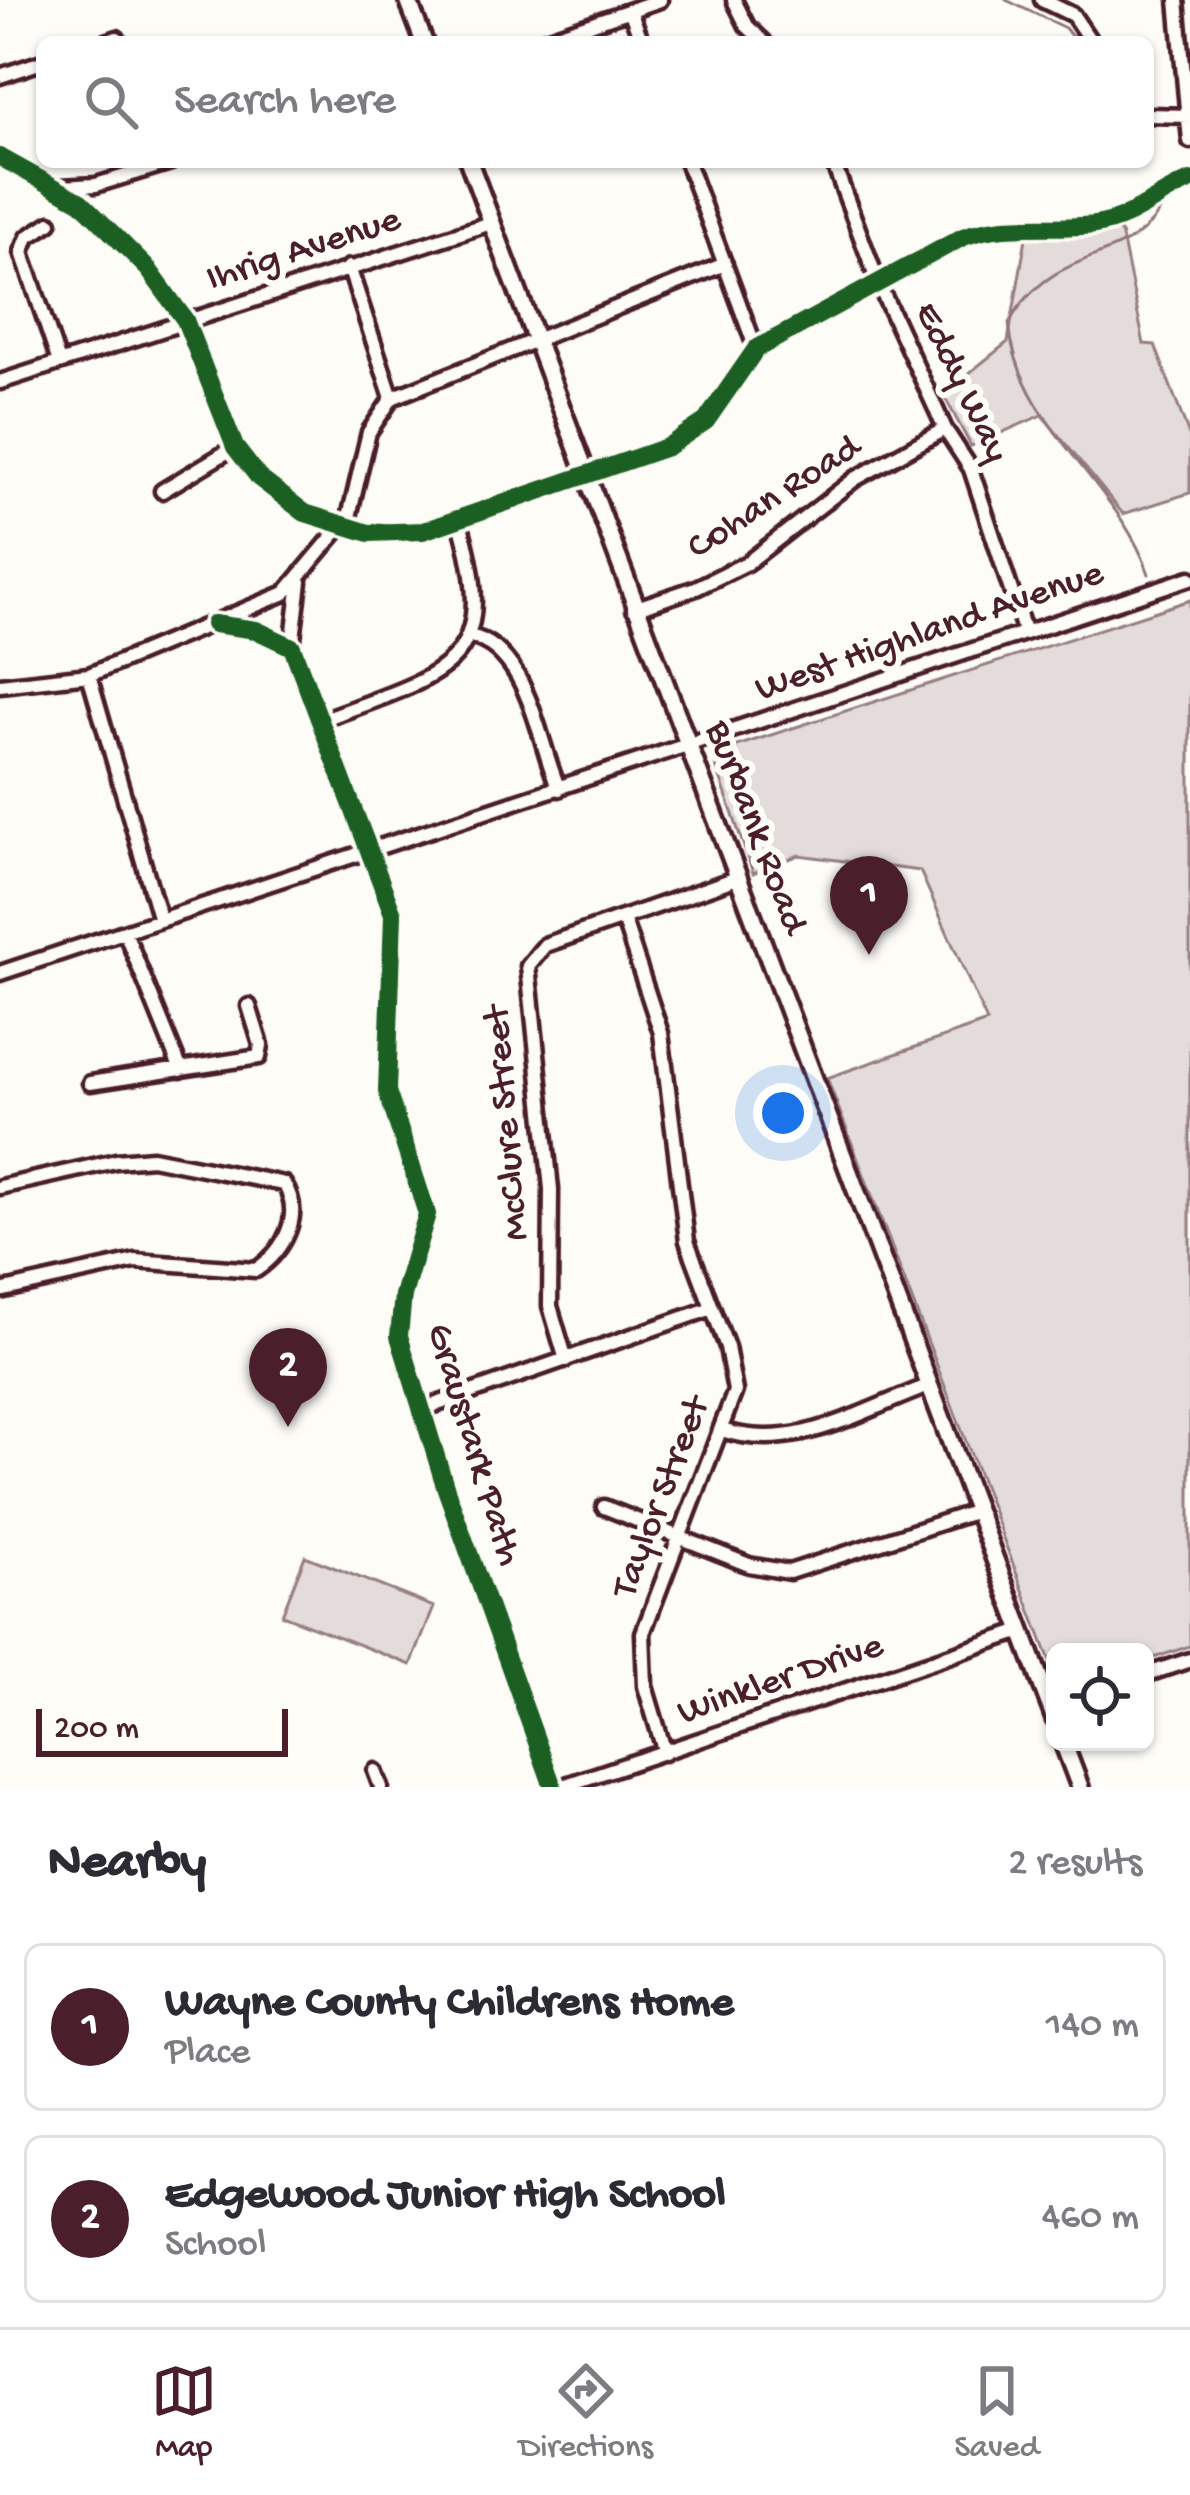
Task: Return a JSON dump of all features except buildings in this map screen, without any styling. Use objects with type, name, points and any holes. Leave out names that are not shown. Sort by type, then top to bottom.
[{"type":"main road","points":[[408,0],[422,36]]},
{"type":"main road","name":"Burbank Road","points":[[471,168],[1046,1690]]},
{"type":"main road","points":[[1067,1751],[1081,1787]]},
{"type":"street","points":[[554,36],[660,0]]},
{"type":"street","points":[[734,0],[758,36]]},
{"type":"street","points":[[1042,0],[1073,15],[1087,36]]},
{"type":"street","points":[[1177,0],[1190,141]]},
{"type":"street","points":[[630,10],[640,36]]},
{"type":"street","points":[[0,76],[36,64]]},
{"type":"street","points":[[1154,115],[1188,116]]},
{"type":"street","points":[[0,157],[60,187],[149,270],[185,320],[235,447],[277,496],[342,528],[409,533],[618,467],[689,434],[706,421],[756,349],[981,230],[1099,224],[1130,215],[1190,182]]},
{"type":"street","points":[[60,187],[88,188],[152,168]]},
{"type":"street","points":[[689,168],[756,349]]},
{"type":"street","name":"Eddy Way","points":[[835,168],[879,285],[945,429],[971,469],[1025,633]]},
{"type":"street","points":[[50,223],[28,237],[22,252],[59,362]]},
{"type":"street","name":"Ihrig Avenue","points":[[0,382],[491,223]]},
{"type":"street","points":[[0,685],[89,675],[270,601],[300,581],[342,528],[352,508],[369,432],[392,398],[725,265]]},
{"type":"street","points":[[349,267],[392,398]]},
{"type":"street","name":"Cohan Road","points":[[634,609],[696,588],[747,562],[855,479],[945,429]]},
{"type":"street","points":[[162,491],[235,447]]},
{"type":"street","points":[[324,719],[443,669],[470,636],[476,578],[458,519]]},
{"type":"street","name":"West Highland Avenue","points":[[0,973],[1190,578]]},
{"type":"street","points":[[214,624],[256,630],[292,647],[300,581]]},
{"type":"street","points":[[470,636],[490,645],[516,676],[559,789]]},
{"type":"street","name":"Graustark Path","points":[[292,647],[373,851],[394,928],[387,1091],[427,1214],[398,1321],[446,1489],[557,1787]]},
{"type":"street","points":[[89,675],[160,920]]},
{"type":"street","name":"McClure Street","points":[[566,1360],[550,1306],[551,1189],[528,966],[545,945],[737,878]]},
{"type":"street","name":"Taylor Street","points":[[622,918],[657,1010],[688,1241],[734,1376],[733,1404],[642,1648],[645,1686],[664,1753]]},
{"type":"street","points":[[125,932],[182,1070]]},
{"type":"street","points":[[90,1083],[259,1057],[261,1045],[249,1006]]},
{"type":"street","points":[[0,1186],[152,1158],[284,1184],[293,1218],[283,1242],[256,1270],[135,1261],[0,1291]]},
{"type":"street","points":[[423,1408],[712,1308]]},
{"type":"street","points":[[722,1430],[755,1441],[790,1438],[928,1386]]},
{"type":"street","points":[[604,1507],[749,1565],[788,1572],[977,1511]]},
{"type":"street","name":"Winkler Drive","points":[[557,1787],[1022,1631]]},
{"type":"street","points":[[1154,1672],[1190,1660]]},
{"type":"street","points":[[375,1771],[381,1787]]},
{"type":"shaded area","points":[[1121,232],[1144,344],[1155,345],[1190,438],[1190,493],[1123,514],[1042,415],[971,446],[943,394],[1008,342],[1026,238]]},
{"type":"shaded area","points":[[1190,600],[1190,1646],[1154,1658],[1154,1643],[1046,1643],[1046,1650],[827,1078],[987,1022],[920,871],[799,855],[753,873],[712,754]]},
{"type":"shaded area","points":[[305,1556],[434,1607],[411,1665],[282,1615]]},
{"type":"waterway","points":[[1006,0],[1065,28],[1071,36]]},
{"type":"waterway","points":[[1149,574],[1115,510],[1030,393],[1016,360],[1009,323],[1028,296],[1049,278],[1134,237],[1151,223],[1165,201]]},
{"type":"cycle path","points":[[0,157],[81,202],[149,270],[185,320],[235,447],[259,478],[305,513],[369,533],[423,531],[667,447],[706,421],[756,349],[963,237],[995,229],[1108,222],[1190,181]]},
{"type":"cycle path","points":[[214,624],[256,630],[292,647],[393,914],[387,1091],[427,1214],[403,1295],[399,1336],[446,1489],[553,1787]]},
{"type":"place","name":"Wayne County Childrens Home","points":[[869,955]]},
{"type":"place","name":"Edgewood Junior High School","points":[[288,1427]]}]
